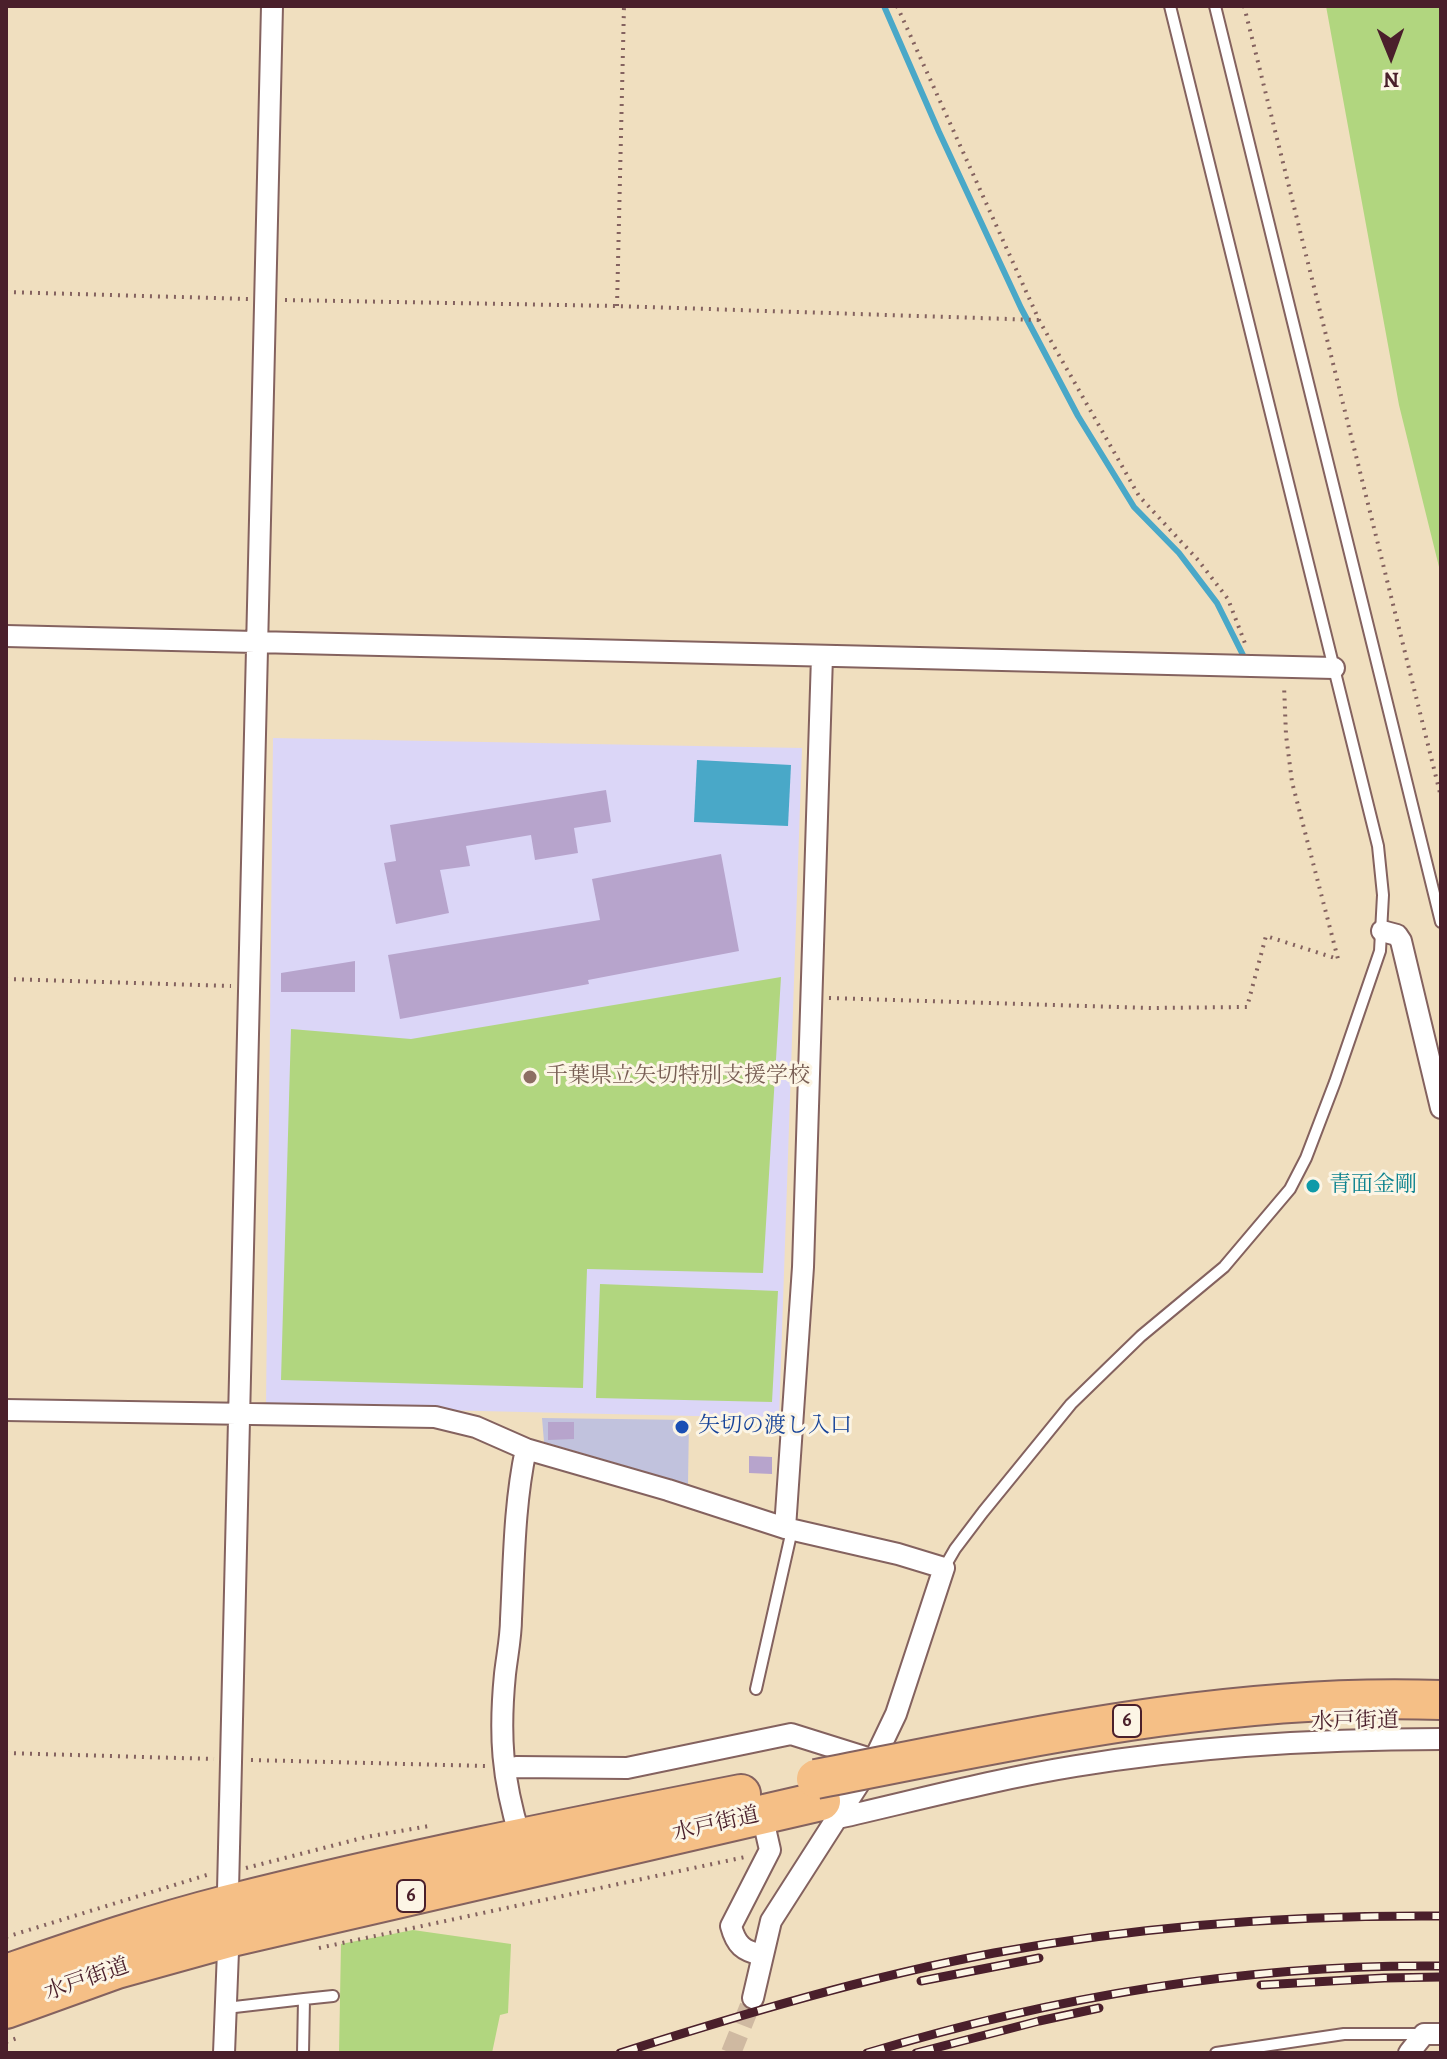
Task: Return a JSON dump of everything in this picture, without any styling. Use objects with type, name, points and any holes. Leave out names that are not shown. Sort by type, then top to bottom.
[{"type":"highway","name":"水戸街道","points":[[19,2020],[117,1969],[236,1936],[766,1832],[825,1800],[1132,1720],[1270,1704],[1441,1700]]},
{"type":"highway","name":"水戸街道","points":[[6,1974],[224,1905],[520,1837],[825,1800],[1136,1739],[1273,1724],[1441,1722]]},
{"type":"street","points":[[228,1890],[272,6]]},
{"type":"street","points":[[6,636],[1334,668]]},
{"type":"street","points":[[789,1529],[803,1267],[822,656]]},
{"type":"street","points":[[1382,931],[1397,935],[1401,941],[1441,1108]]},
{"type":"street","points":[[6,1410],[435,1417],[476,1427],[526,1449],[789,1529],[944,1568],[896,1714],[876,1755],[825,1800],[771,1921],[753,1998]]},
{"type":"street","points":[[520,1837],[505,1786],[502,1744],[518,1486],[526,1449]]},
{"type":"street","points":[[516,1767],[627,1768],[791,1734],[876,1755],[1046,1716],[1192,1694],[1340,1683],[1441,1682]]},
{"type":"street","points":[[825,1800],[1241,1745],[1336,1739],[1441,1739]]},
{"type":"street","points":[[762,1955],[745,1951],[735,1942],[731,1926],[766,1832]]},
{"type":"street","points":[[224,2053],[228,1951]]},
{"type":"street","points":[[1409,2053],[1432,2034]]},
{"type":"lane","points":[[944,1568],[964,1537],[1071,1404],[1141,1336],[1224,1267],[1290,1189],[1306,1158],[1335,1082],[1373,975],[1382,931],[1383,895],[1378,846],[1170,6]]},
{"type":"lane","points":[[1215,6],[1441,922]]},
{"type":"lane","points":[[756,1689],[789,1529]]},
{"type":"lane","points":[[226,2008],[333,1996]]},
{"type":"lane","points":[[303,2053],[304,1999]]},
{"type":"lane","points":[[1216,2053],[1344,2034],[1432,2034]]},
{"type":"path","points":[[617,306],[624,6]]},
{"type":"path","points":[[897,6],[1036,320],[1139,496],[1198,560],[1228,599],[1254,666]]},
{"type":"path","points":[[1244,6],[1441,797]]},
{"type":"path","points":[[6,292],[617,306],[1036,320]]},
{"type":"path","points":[[811,997],[1151,1008],[1247,1007],[1266,936],[1338,959],[1292,782],[1286,735],[1284,666]]},
{"type":"path","points":[[6,979],[250,987]]},
{"type":"path","points":[[304,1952],[766,1832]]},
{"type":"path","points":[[6,2042],[19,2020]]},
{"type":"shaded area","name":"千葉県立矢切特別支援学校","points":[[273,738],[802,748],[779,1418],[266,1406]]},
{"type":"shaded area","points":[[542,1418],[689,1420],[688,1484],[544,1442]]},
{"type":"green space","points":[[1326,6],[1441,6],[1441,575],[1399,405]]},
{"type":"green space","points":[[781,977],[763,1273],[587,1269],[583,1388],[281,1380],[291,1029],[411,1039]]},
{"type":"green space","points":[[600,1284],[778,1291],[772,1402],[596,1398]]},
{"type":"green space","points":[[413,1930],[511,1944],[508,2013],[500,2015],[492,2053],[339,2053],[341,1944]]},
{"type":"water","points":[[697,760],[791,765],[788,826],[694,822]]},
{"type":"building","points":[[606,790],[611,822],[574,828],[578,853],[535,860],[531,835],[466,846],[470,866],[440,870],[449,913],[396,924],[384,863],[396,861],[390,825]]},
{"type":"building","points":[[721,854],[739,951],[588,980],[589,984],[400,1019],[388,955],[600,920],[592,879]]},
{"type":"building","points":[[355,961],[355,992],[281,992],[281,973]]},
{"type":"building","points":[[548,1422],[574,1422],[574,1439],[548,1440]]},
{"type":"building","points":[[749,1456],[772,1457],[772,1474],[749,1473]]},
{"type":"waterway","points":[[884,6],[1021,308],[1078,416],[1134,507],[1179,553],[1217,603],[1243,655]]},
{"type":"tunnel","points":[[731,2053],[753,1998]]},
{"type":"railway","points":[[620,2053],[852,1985],[994,1953],[1105,1936],[1217,1924],[1441,1916]]},
{"type":"railway","points":[[921,1981],[1039,1958]]},
{"type":"railway","points":[[867,2053],[1008,2016],[1151,1988],[1295,1971],[1441,1966]]},
{"type":"railway","points":[[1261,1985],[1441,1977]]},
{"type":"railway","points":[[916,2053],[1099,2008]]},
{"type":"place","name":"千葉県立矢切特別支援学校","points":[[530,1077]]},
{"type":"place","name":"青面金剛","points":[[1313,1186]]},
{"type":"place","name":"矢切の渡し入口","points":[[682,1427]]}]
